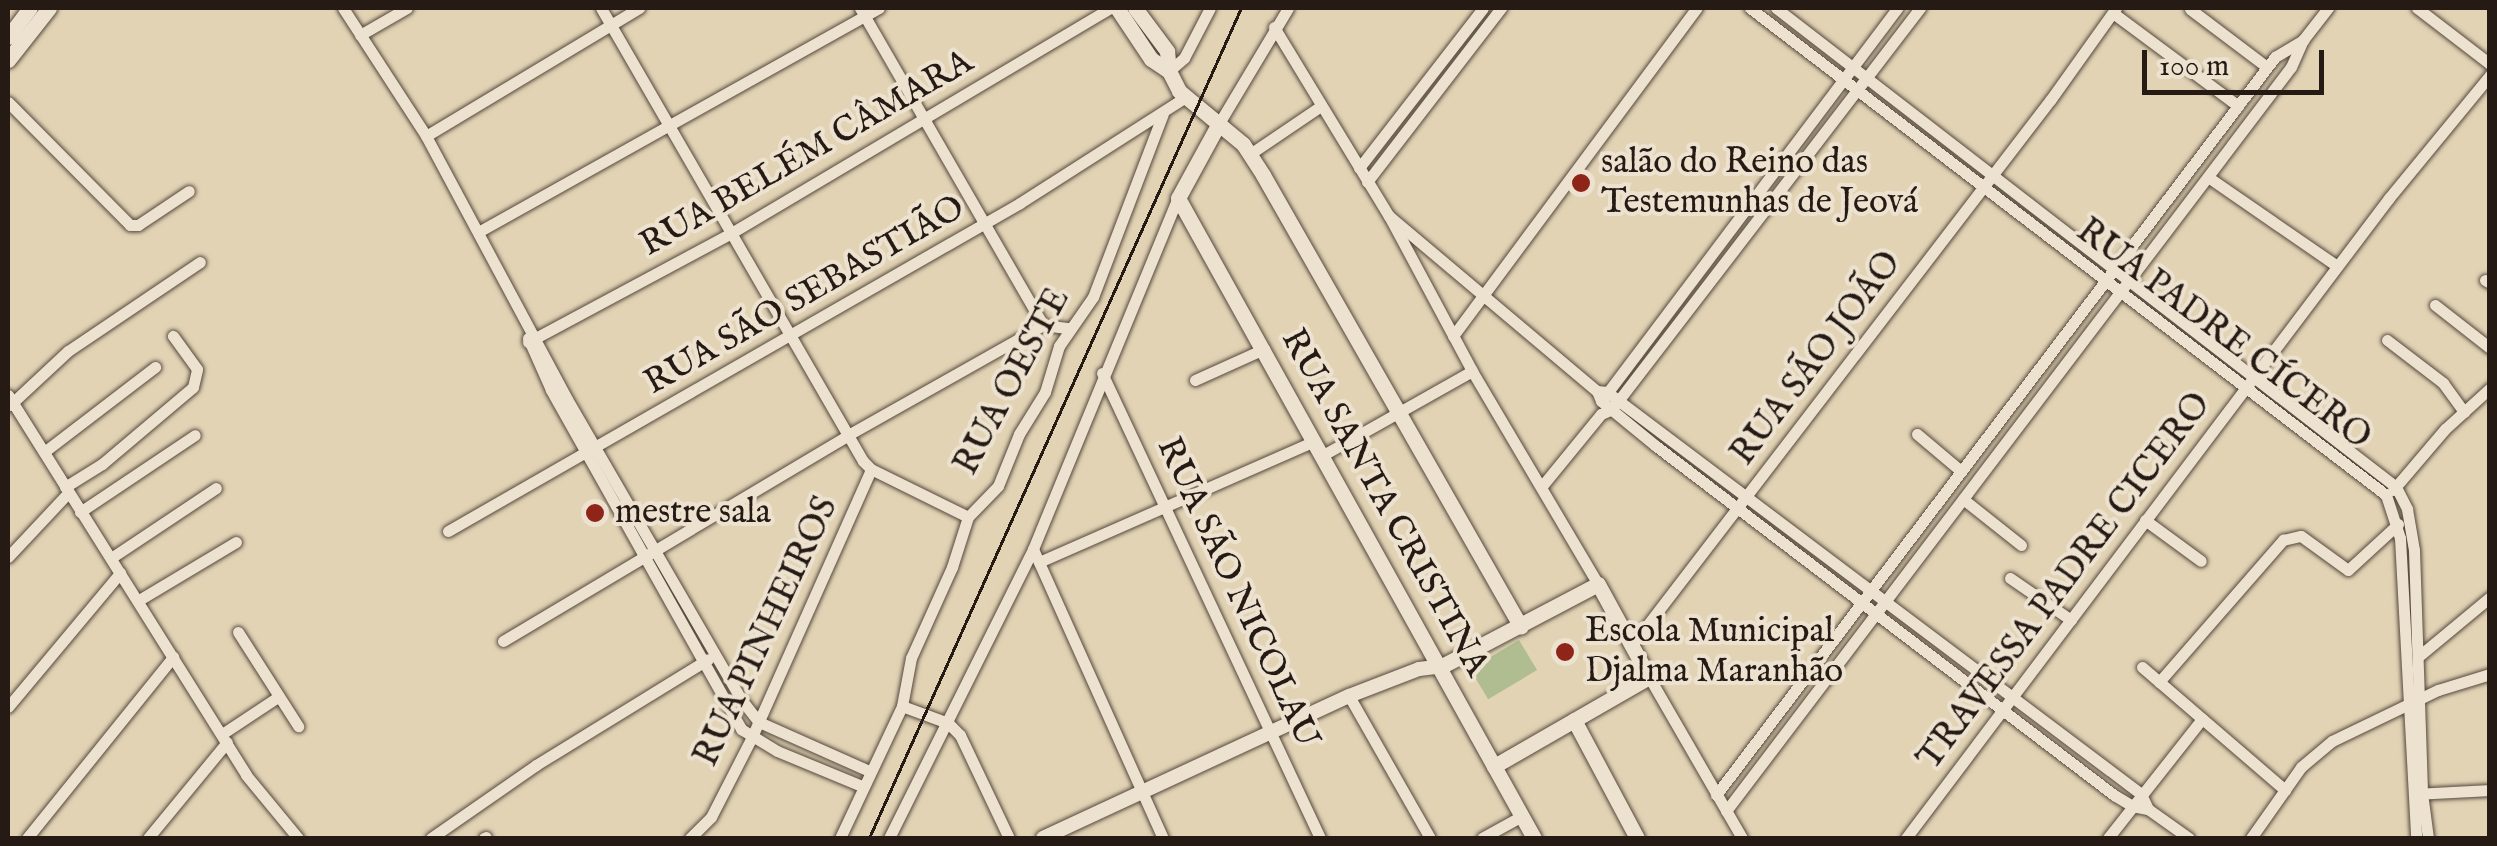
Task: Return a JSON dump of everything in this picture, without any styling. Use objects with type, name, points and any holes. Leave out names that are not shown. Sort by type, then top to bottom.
[{"type":"main road","points":[[8,37],[30,8]]},
{"type":"main road","points":[[8,60],[49,8]]},
{"type":"main road","points":[[1114,8],[1151,59],[1168,71],[1184,98],[1250,154],[1521,626]]},
{"type":"main road","points":[[1135,8],[1167,51],[1168,71]]},
{"type":"main road","name":"RUA OESTE","points":[[1178,198],[1218,125]]},
{"type":"main road","name":"RUA SANTA CRISTINA","points":[[1178,198],[1442,666],[1534,838]]},
{"type":"main road","points":[[1442,666],[1598,584],[1649,677],[1494,766]]},
{"type":"main road","points":[[1574,720],[1636,838]]},
{"type":"street","points":[[342,8],[426,136],[480,231],[532,341],[740,698],[759,722],[869,771]]},
{"type":"street","points":[[360,36],[407,8]]},
{"type":"street","points":[[600,8],[871,470],[968,517]]},
{"type":"street","points":[[426,136],[639,8]]},
{"type":"street","points":[[480,231],[670,127],[863,12],[879,8]]},
{"type":"street","name":"RUA BELÉM CÂMARA","points":[[532,341],[732,232],[1114,8]]},
{"type":"street","points":[[1168,71],[1184,58],[1210,8]]},
{"type":"street","points":[[1218,125],[1288,8]]},
{"type":"street","points":[[1358,168],[1482,8]]},
{"type":"street","points":[[1367,182],[1501,8]]},
{"type":"street","points":[[1452,336],[1696,8]]},
{"type":"street","name":"RUA PADRE CÍCERO","points":[[1750,8],[1858,87],[1982,188],[2245,388],[2391,491],[2398,524],[2415,704],[2416,838]]},
{"type":"street","name":"RUA PADRE CÍCERO","points":[[1776,8],[1854,64],[2254,376],[2407,508],[2414,550],[2419,656],[2415,704]]},
{"type":"street","points":[[1542,486],[1896,8]]},
{"type":"street","points":[[1606,401],[1747,232],[1920,8]]},
{"type":"street","points":[[1726,811],[2291,67],[2303,40],[2328,8]]},
{"type":"street","points":[[2416,8],[2490,64]]},
{"type":"street","points":[[2190,9],[2267,67]]},
{"type":"street","points":[[2115,10],[2238,106]]},
{"type":"street","name":"RUA SÃO JOÃO","points":[[1632,645],[2115,10]]},
{"type":"street","points":[[863,12],[1043,326]]},
{"type":"street","points":[[1274,27],[1388,216],[1452,336],[1598,584]]},
{"type":"street","points":[[1716,794],[2267,67],[2303,40]]},
{"type":"street","name":"TRAVESSA PADRE CICERO","points":[[1906,838],[2337,266],[2490,74]]},
{"type":"street","points":[[2246,94],[2261,106]]},
{"type":"street","name":"RUA SÃO SEBASTIÃO","points":[[448,531],[594,451],[986,222],[1184,98]]},
{"type":"street","points":[[8,102],[130,225],[138,225],[189,191]]},
{"type":"street","points":[[1250,154],[1321,106]]},
{"type":"street","name":"RUA OESTE","points":[[840,838],[902,706],[911,658],[946,582],[968,517],[1003,478],[1020,434],[1045,392],[1063,328],[1092,297],[1162,114]]},
{"type":"street","points":[[2208,177],[2337,266]]},
{"type":"street","name":"RUA OESTE","points":[[889,838],[926,757],[948,723],[1033,549],[1102,373],[1178,198]]},
{"type":"street","points":[[1388,216],[1739,509],[2132,806],[2148,809],[2189,838]]},
{"type":"street","points":[[1734,223],[1747,232]]},
{"type":"street","points":[[200,262],[68,350],[9,402],[259,795],[291,836]]},
{"type":"street","points":[[2435,305],[2490,348]]},
{"type":"street","points":[[503,641],[848,435],[1043,326],[1063,328]]},
{"type":"street","points":[[8,557],[66,490],[193,387],[197,369],[173,336]]},
{"type":"street","points":[[2387,340],[2442,384],[2464,412]]},
{"type":"street","points":[[1196,380],[1264,349]]},
{"type":"street","points":[[44,452],[155,367]]},
{"type":"street","points":[[1039,562],[1165,506],[1400,413],[1472,371]]},
{"type":"street","name":"RUA SÃO NICOLAU","points":[[1102,373],[1320,838]]},
{"type":"street","points":[[2391,491],[2490,388]]},
{"type":"street","points":[[1606,401],[1748,497],[1872,590],[2141,794],[2148,809]]},
{"type":"street","points":[[1917,434],[1962,471]]},
{"type":"street","points":[[80,512],[195,435]]},
{"type":"street","points":[[1982,445],[1996,455]]},
{"type":"street","name":"RUA PINHEIROS","points":[[704,838],[871,470]]},
{"type":"street","points":[[111,558],[216,488]]},
{"type":"street","points":[[1963,499],[2020,546]]},
{"type":"street","points":[[2145,520],[2201,561]]},
{"type":"street","points":[[2159,682],[2284,540],[2301,536],[2344,568],[2353,569],[2398,524]]},
{"type":"street","points":[[138,600],[236,542]]},
{"type":"street","points":[[1033,549],[1163,838]]},
{"type":"street","points":[[653,554],[732,716],[751,739],[862,786]]},
{"type":"street","points":[[8,707],[120,572]]},
{"type":"street","points":[[2010,578],[2071,620]]},
{"type":"street","points":[[2419,656],[2490,597]]},
{"type":"street","points":[[238,632],[298,726]]},
{"type":"street","points":[[431,838],[536,764],[716,655]]},
{"type":"street","points":[[27,838],[173,657]]},
{"type":"street","points":[[1044,838],[1350,696],[1419,668],[1442,666]]},
{"type":"street","points":[[2142,668],[2285,790]]},
{"type":"street","points":[[2251,838],[2315,753],[2332,741],[2438,690],[2490,674]]},
{"type":"street","points":[[1649,677],[1742,838]]},
{"type":"street","points":[[1350,696],[1430,838]]},
{"type":"street","points":[[148,838],[225,738],[278,698]]},
{"type":"street","points":[[902,706],[948,723],[960,735],[1010,838]]},
{"type":"street","points":[[2108,838],[2202,719]]},
{"type":"street","points":[[2416,794],[2490,790]]},
{"type":"street","name":"RUA PADRE CÍCERO","points":[[2416,794],[2428,838]]},
{"type":"street","points":[[1482,838],[1522,816]]},
{"type":"street","name":"RUA PINHEIROS","points":[[690,838],[711,818]]},
{"type":"green space","points":[[1519,640],[1537,670],[1488,699],[1470,669]]},
{"type":"tram line","points":[[869,838],[1241,8]]},
{"type":"place","name":"salão do Reino das Testemunhas de Jeová","points":[[1581,183]]},
{"type":"place","name":"mestre sala","points":[[595,513]]},
{"type":"place","name":"Escola Municipal Djalma Maranhão","points":[[1565,652]]}]
